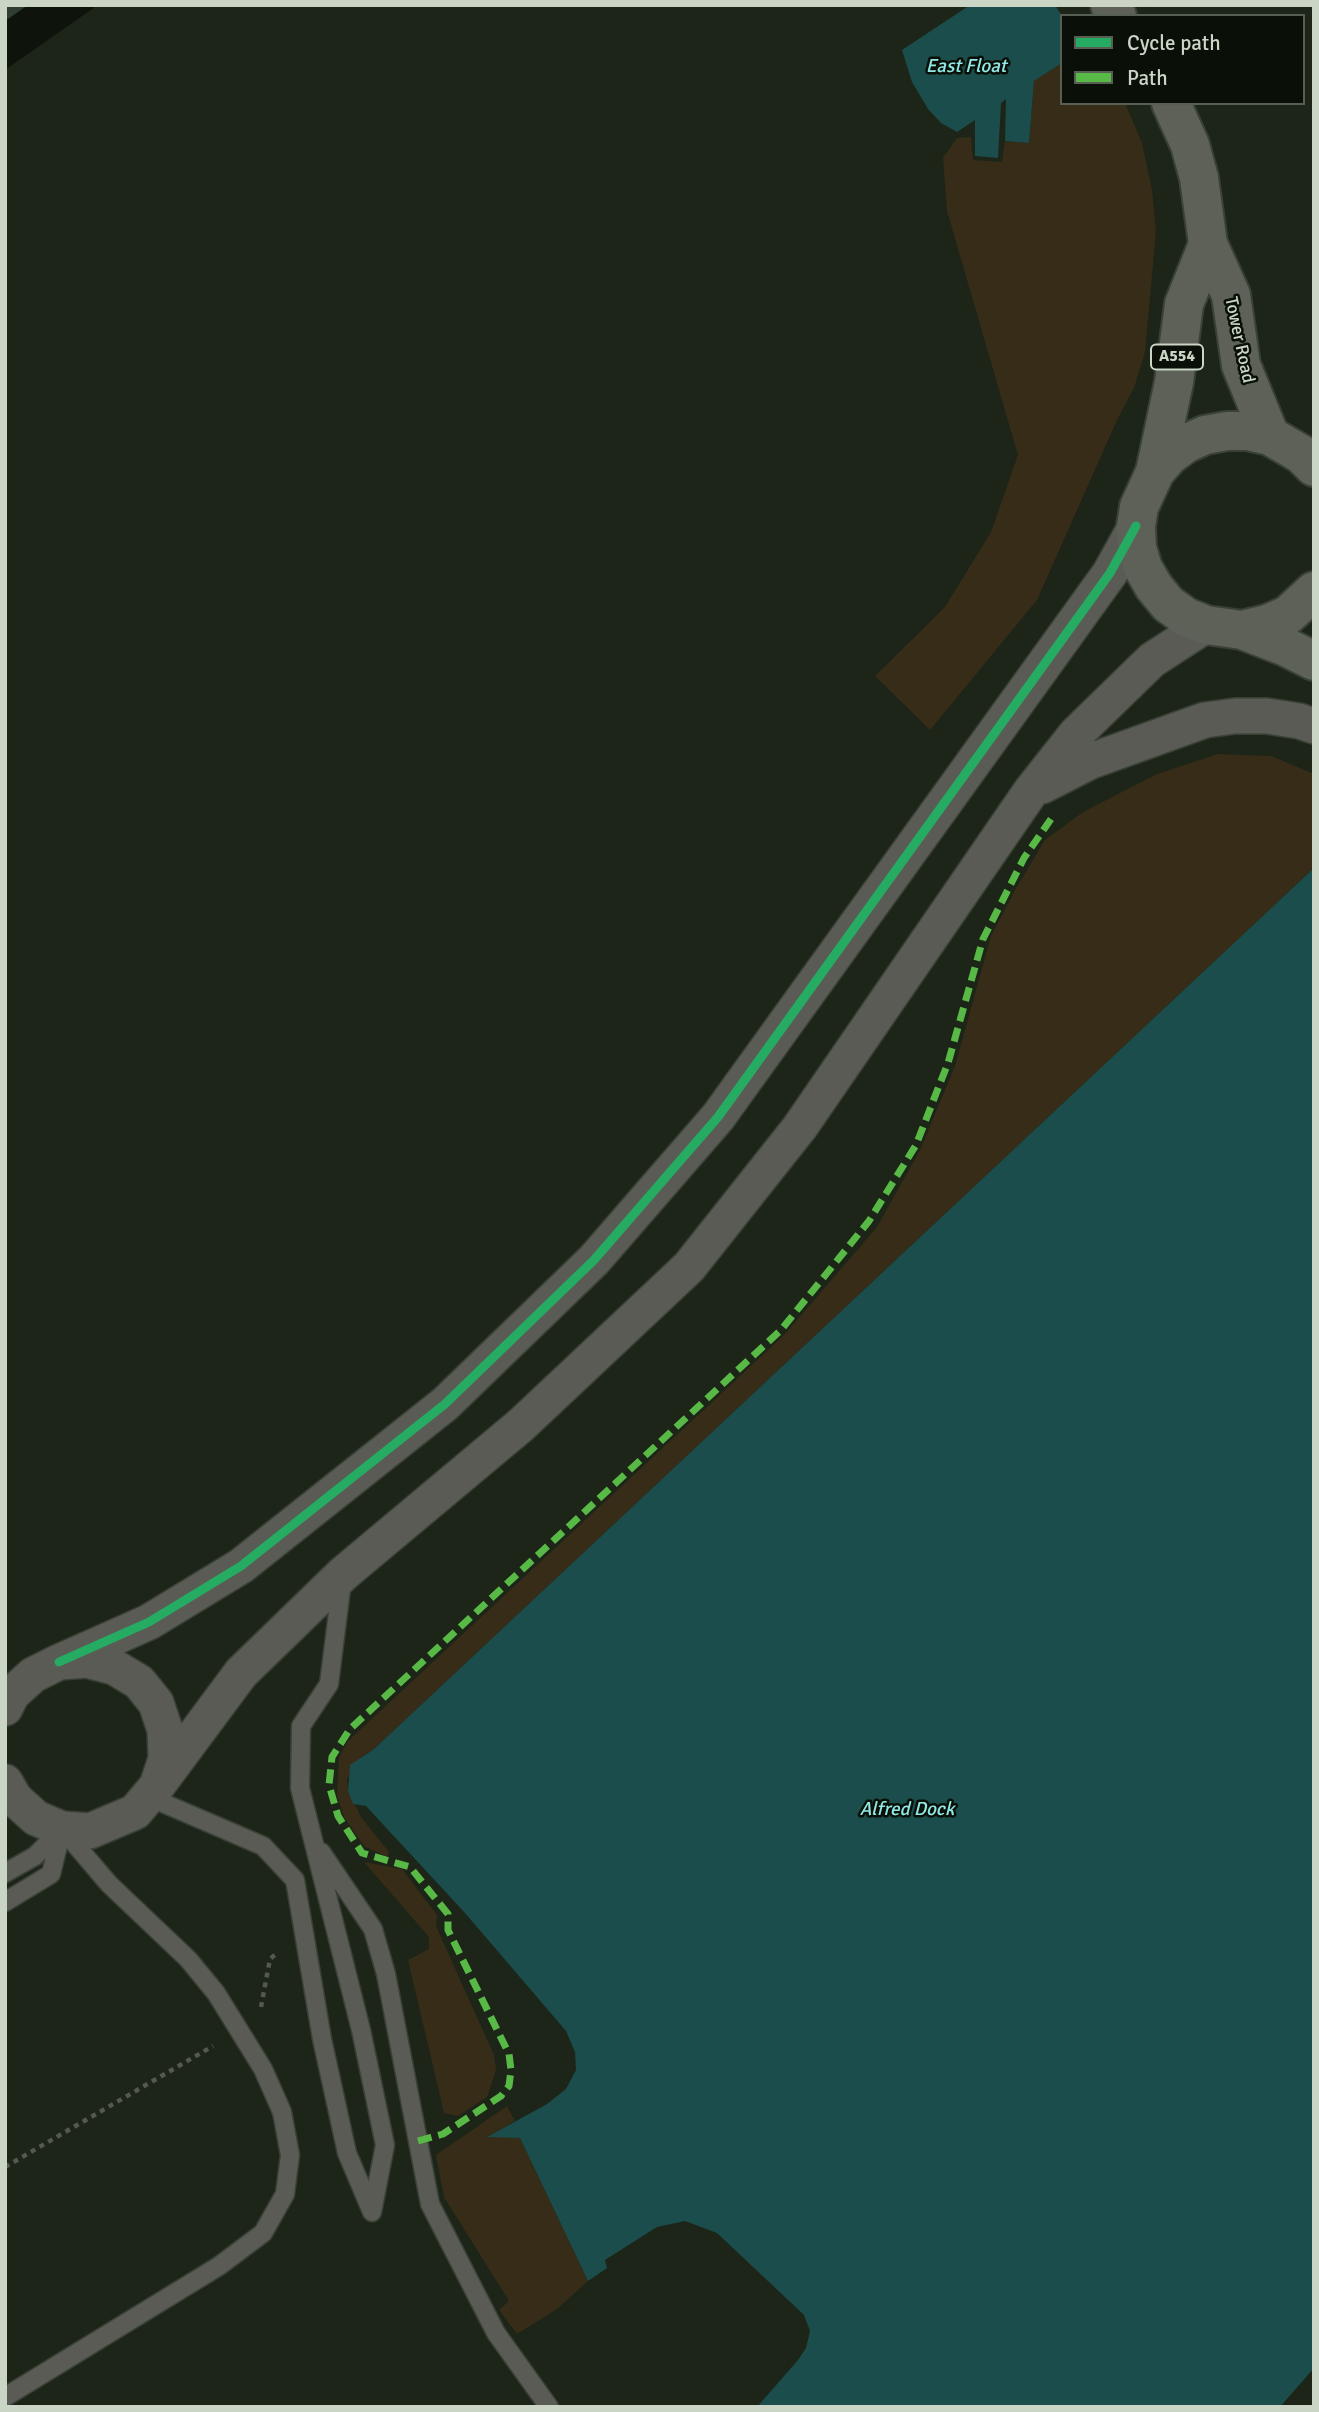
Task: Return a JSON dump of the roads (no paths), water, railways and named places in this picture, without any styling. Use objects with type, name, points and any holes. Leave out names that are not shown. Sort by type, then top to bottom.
[{"type":"highway","name":"Tower Road","points":[[1172,105],[1189,145],[1199,178],[1208,244],[1231,295],[1241,365],[1269,436]]},
{"type":"highway","name":"Tower Road","points":[[1155,472],[1174,382],[1184,304],[1208,244]]},
{"type":"highway","name":"A554","points":[[1314,467],[1301,454],[1269,436],[1227,430],[1205,435],[1177,450],[1155,472],[1145,489],[1136,526],[1143,568],[1168,604],[1186,617],[1286,647],[1314,661]]},
{"type":"highway","points":[[1224,627],[1267,624],[1288,615],[1314,591]]},
{"type":"street","points":[[8,1699],[33,1675],[149,1622],[241,1566],[444,1404],[594,1260],[718,1116],[1110,573],[1136,526]]},
{"type":"street","points":[[5,1782],[15,1800],[36,1818],[62,1829],[90,1831],[135,1812],[241,1673],[343,1574],[521,1425],[689,1267],[800,1127],[1031,791],[1076,734],[1152,660],[1224,627]]},
{"type":"street","points":[[1031,791],[1091,761],[1205,720],[1267,716],[1314,726]]},
{"type":"street","points":[[59,1662],[87,1660],[114,1667],[138,1682],[156,1703],[165,1730],[166,1759],[153,1791]]},
{"type":"lane","points":[[153,1791],[263,1846],[295,1880],[322,2039],[347,2153],[372,2212],[384,2145],[361,2030],[300,1788],[301,1726],[329,1684],[343,1574]]},
{"type":"lane","points":[[5,1873],[35,1856],[62,1829]]},
{"type":"lane","points":[[8,1901],[51,1874],[62,1829]]},
{"type":"lane","points":[[5,2397],[219,2266],[263,2233],[285,2194],[290,2155],[282,2112],[263,2069],[216,1993],[188,1959],[109,1884],[62,1829]]},
{"type":"lane","points":[[313,1841],[373,1929],[386,1974],[430,2204],[496,2333],[549,2407]]},
{"type":"water","name":"East Float","points":[[970,5],[1150,5],[1060,14],[1060,64],[1034,81],[1029,143],[1005,141],[1006,99],[1001,103],[998,158],[975,156],[975,120],[957,132],[941,123],[928,109],[912,82],[902,50]]},
{"type":"water","name":"Alfred Dock","points":[[1314,868],[1314,2368],[1280,2407],[757,2407],[806,2348],[810,2331],[804,2315],[717,2233],[685,2221],[657,2227],[605,2260],[607,2268],[588,2281],[520,2138],[487,2137],[547,2104],[566,2089],[576,2070],[575,2052],[566,2031],[465,1913],[366,1806],[353,1804],[348,1791],[350,1765],[374,1749]]}]
